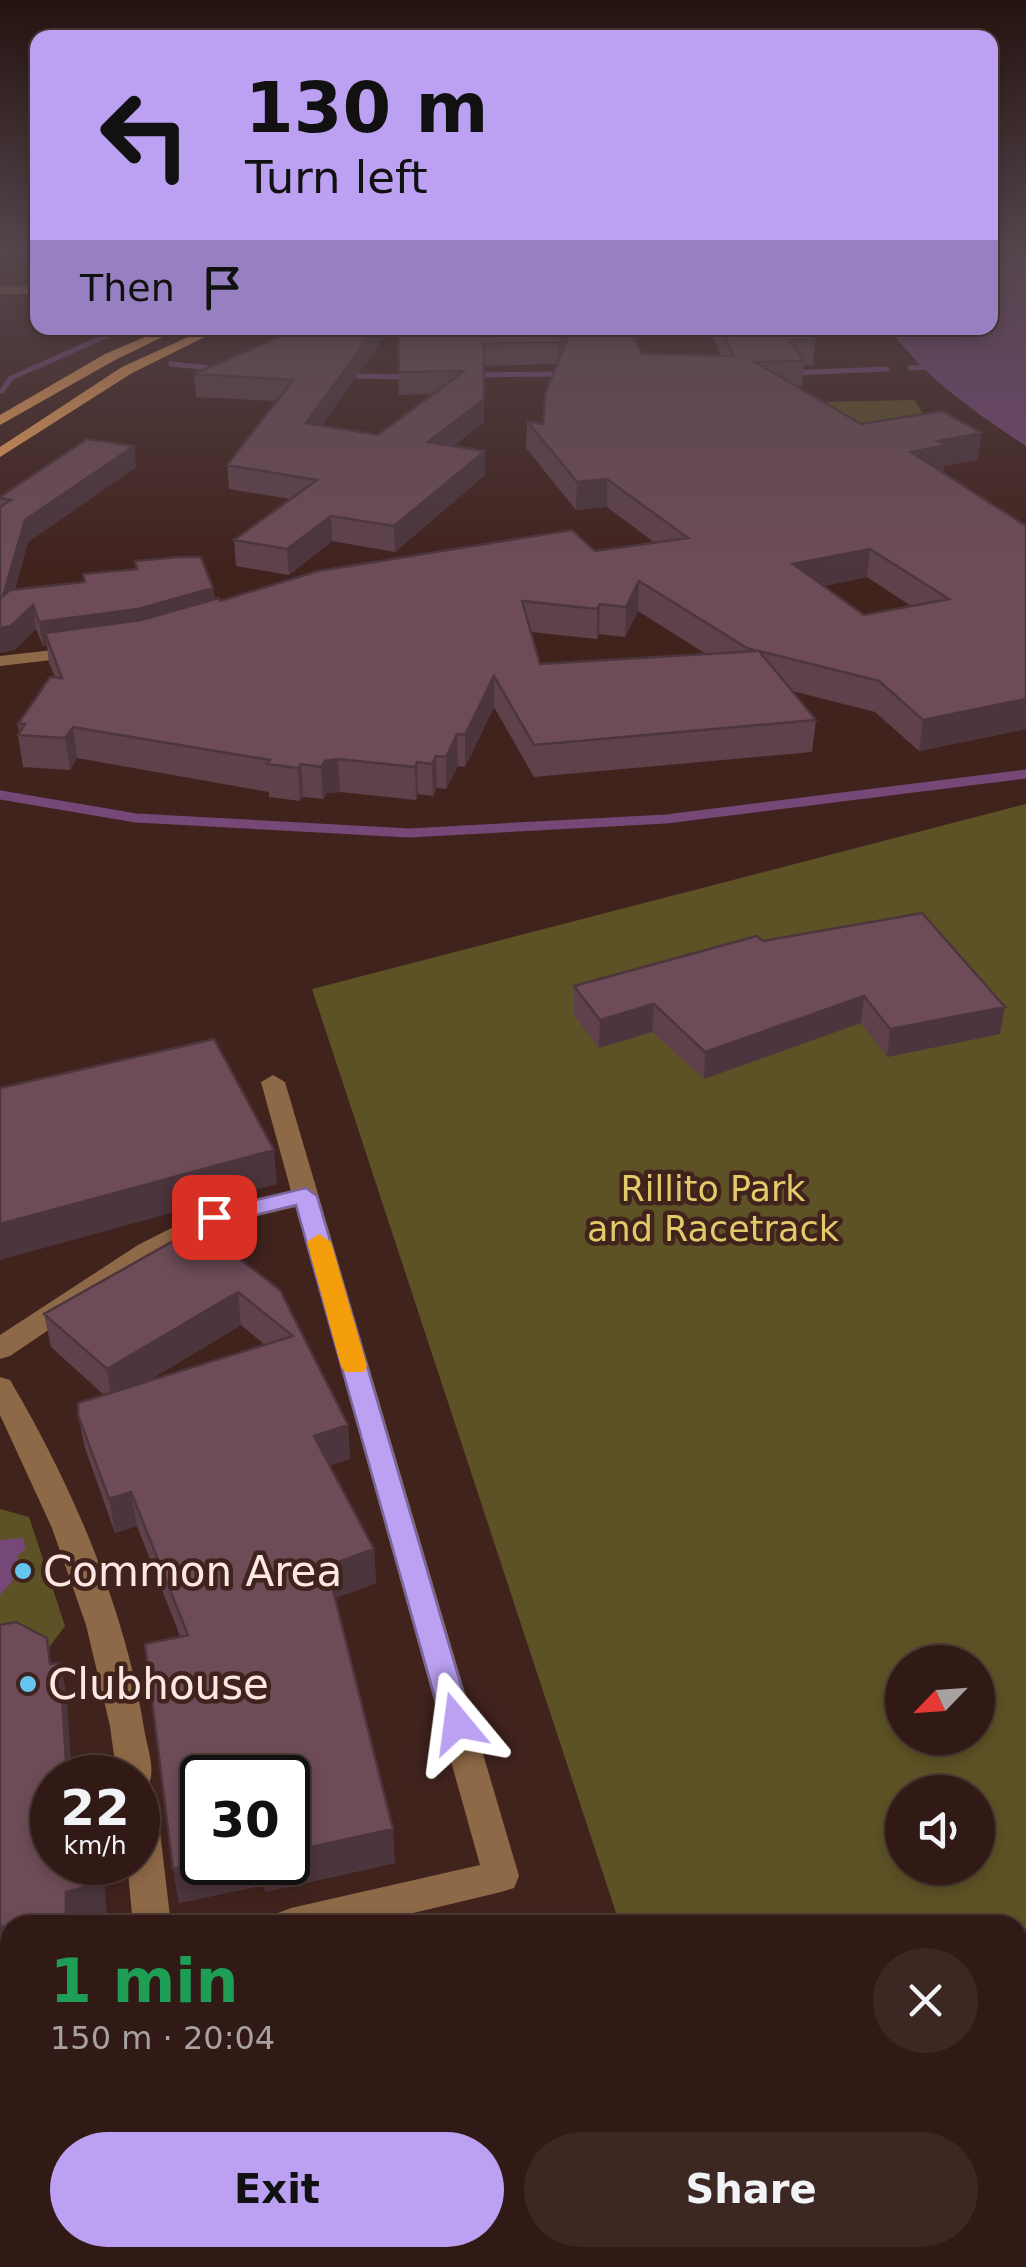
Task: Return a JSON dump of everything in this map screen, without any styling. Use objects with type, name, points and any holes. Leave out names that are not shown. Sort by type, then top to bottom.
[{"type":"main road","points":[[0,421],[115,355]]},
{"type":"main road","points":[[0,453],[127,370],[160,355]]},
{"type":"street","points":[[0,651],[95,644],[0,661]]},
{"type":"street","points":[[273,1082],[501,1876],[334,1915]]},
{"type":"street","points":[[0,1349],[147,1251],[214,1217],[306,1196]]},
{"type":"street","points":[[0,1387],[50,1478],[88,1573],[132,1755]]},
{"type":"street","points":[[148,1885],[151,1915]]},
{"type":"green space","points":[[914,400],[938,436],[851,438],[814,402]]},
{"type":"green space","name":"Rillito Park and Racetrack","points":[[1026,804],[1026,1915],[617,1915],[312,989]]},
{"type":"green space","name":"Common Area","points":[[0,1509],[29,1517],[65,1626],[47,1650],[0,1660]]},
{"type":"shaded area","points":[[912,355],[1026,355],[1026,446],[969,407]]},
{"type":"shaded area","points":[[23,1538],[26,1549],[17,1556],[21,1571],[0,1595],[0,1540]]},
{"type":"building","points":[[238,355],[356,355],[306,423],[378,435],[464,371],[399,372],[399,355],[484,355],[484,399],[428,442],[485,451],[394,526],[331,516],[287,549],[234,540],[317,480],[227,465],[293,380],[194,374]]},
{"type":"building","points":[[561,355],[800,355],[804,361],[755,362],[861,424],[942,411],[982,433],[938,441],[946,445],[911,452],[1026,526],[1026,699],[923,720],[879,681],[759,651],[816,720],[534,745],[494,676],[465,735],[457,734],[446,757],[436,756],[432,764],[417,762],[415,767],[338,759],[325,761],[321,767],[301,764],[298,768],[73,727],[65,738],[18,735],[25,724],[18,724],[50,677],[62,678],[45,633],[141,620],[318,571],[572,530],[595,551],[688,538],[607,479],[577,482],[527,421],[543,424],[545,394]],"holes":[[[870,549],[949,599],[864,615],[793,564]],[[639,581],[757,651],[540,664],[522,601],[597,609],[600,604],[626,607]]]},
{"type":"building","points":[[87,439],[134,446],[25,520],[3,596],[10,590],[85,582],[83,574],[137,569],[135,561],[177,557],[201,557],[213,588],[138,609],[39,622],[33,605],[11,626],[0,628],[0,507],[11,500],[0,497]]},
{"type":"building","points":[[922,913],[1005,1007],[890,1029],[864,996],[705,1052],[654,1004],[600,1020],[574,986],[757,936],[763,941]]},
{"type":"building","points":[[214,1039],[274,1150],[0,1224],[0,1088]]},
{"type":"building","points":[[198,1227],[280,1290],[348,1425],[314,1436],[374,1549],[327,1566],[393,1829],[310,1847],[310,1755],[180,1755],[180,1867],[173,1869],[145,1644],[188,1635],[131,1492],[109,1499],[78,1415],[78,1403],[293,1336],[238,1292],[107,1369],[44,1314]]},
{"type":"building","points":[[16,1622],[47,1638],[50,1664],[60,1663],[66,1755],[30,1755],[30,1885],[92,1885],[66,1892],[66,1914],[0,1915],[0,1625]]},
{"type":"waterway","points":[[2,391],[11,378],[63,355]]},
{"type":"waterway","points":[[171,364],[220,369]]},
{"type":"waterway","points":[[910,368],[934,367]]},
{"type":"waterway","points":[[792,373],[887,369]]},
{"type":"waterway","points":[[472,375],[565,374]]},
{"type":"waterway","points":[[347,376],[410,377]]},
{"type":"waterway","points":[[0,795],[136,818],[409,833],[666,819],[1026,774]]},
{"type":"slow traffic","points":[[319,1242],[354,1366]]},
{"type":"place","name":"Common Area","points":[[23,1571]]},
{"type":"place","name":"Clubhouse","points":[[28,1684]]},
{"type":"route","points":[[214,1217],[306,1196],[457,1723]]}]
